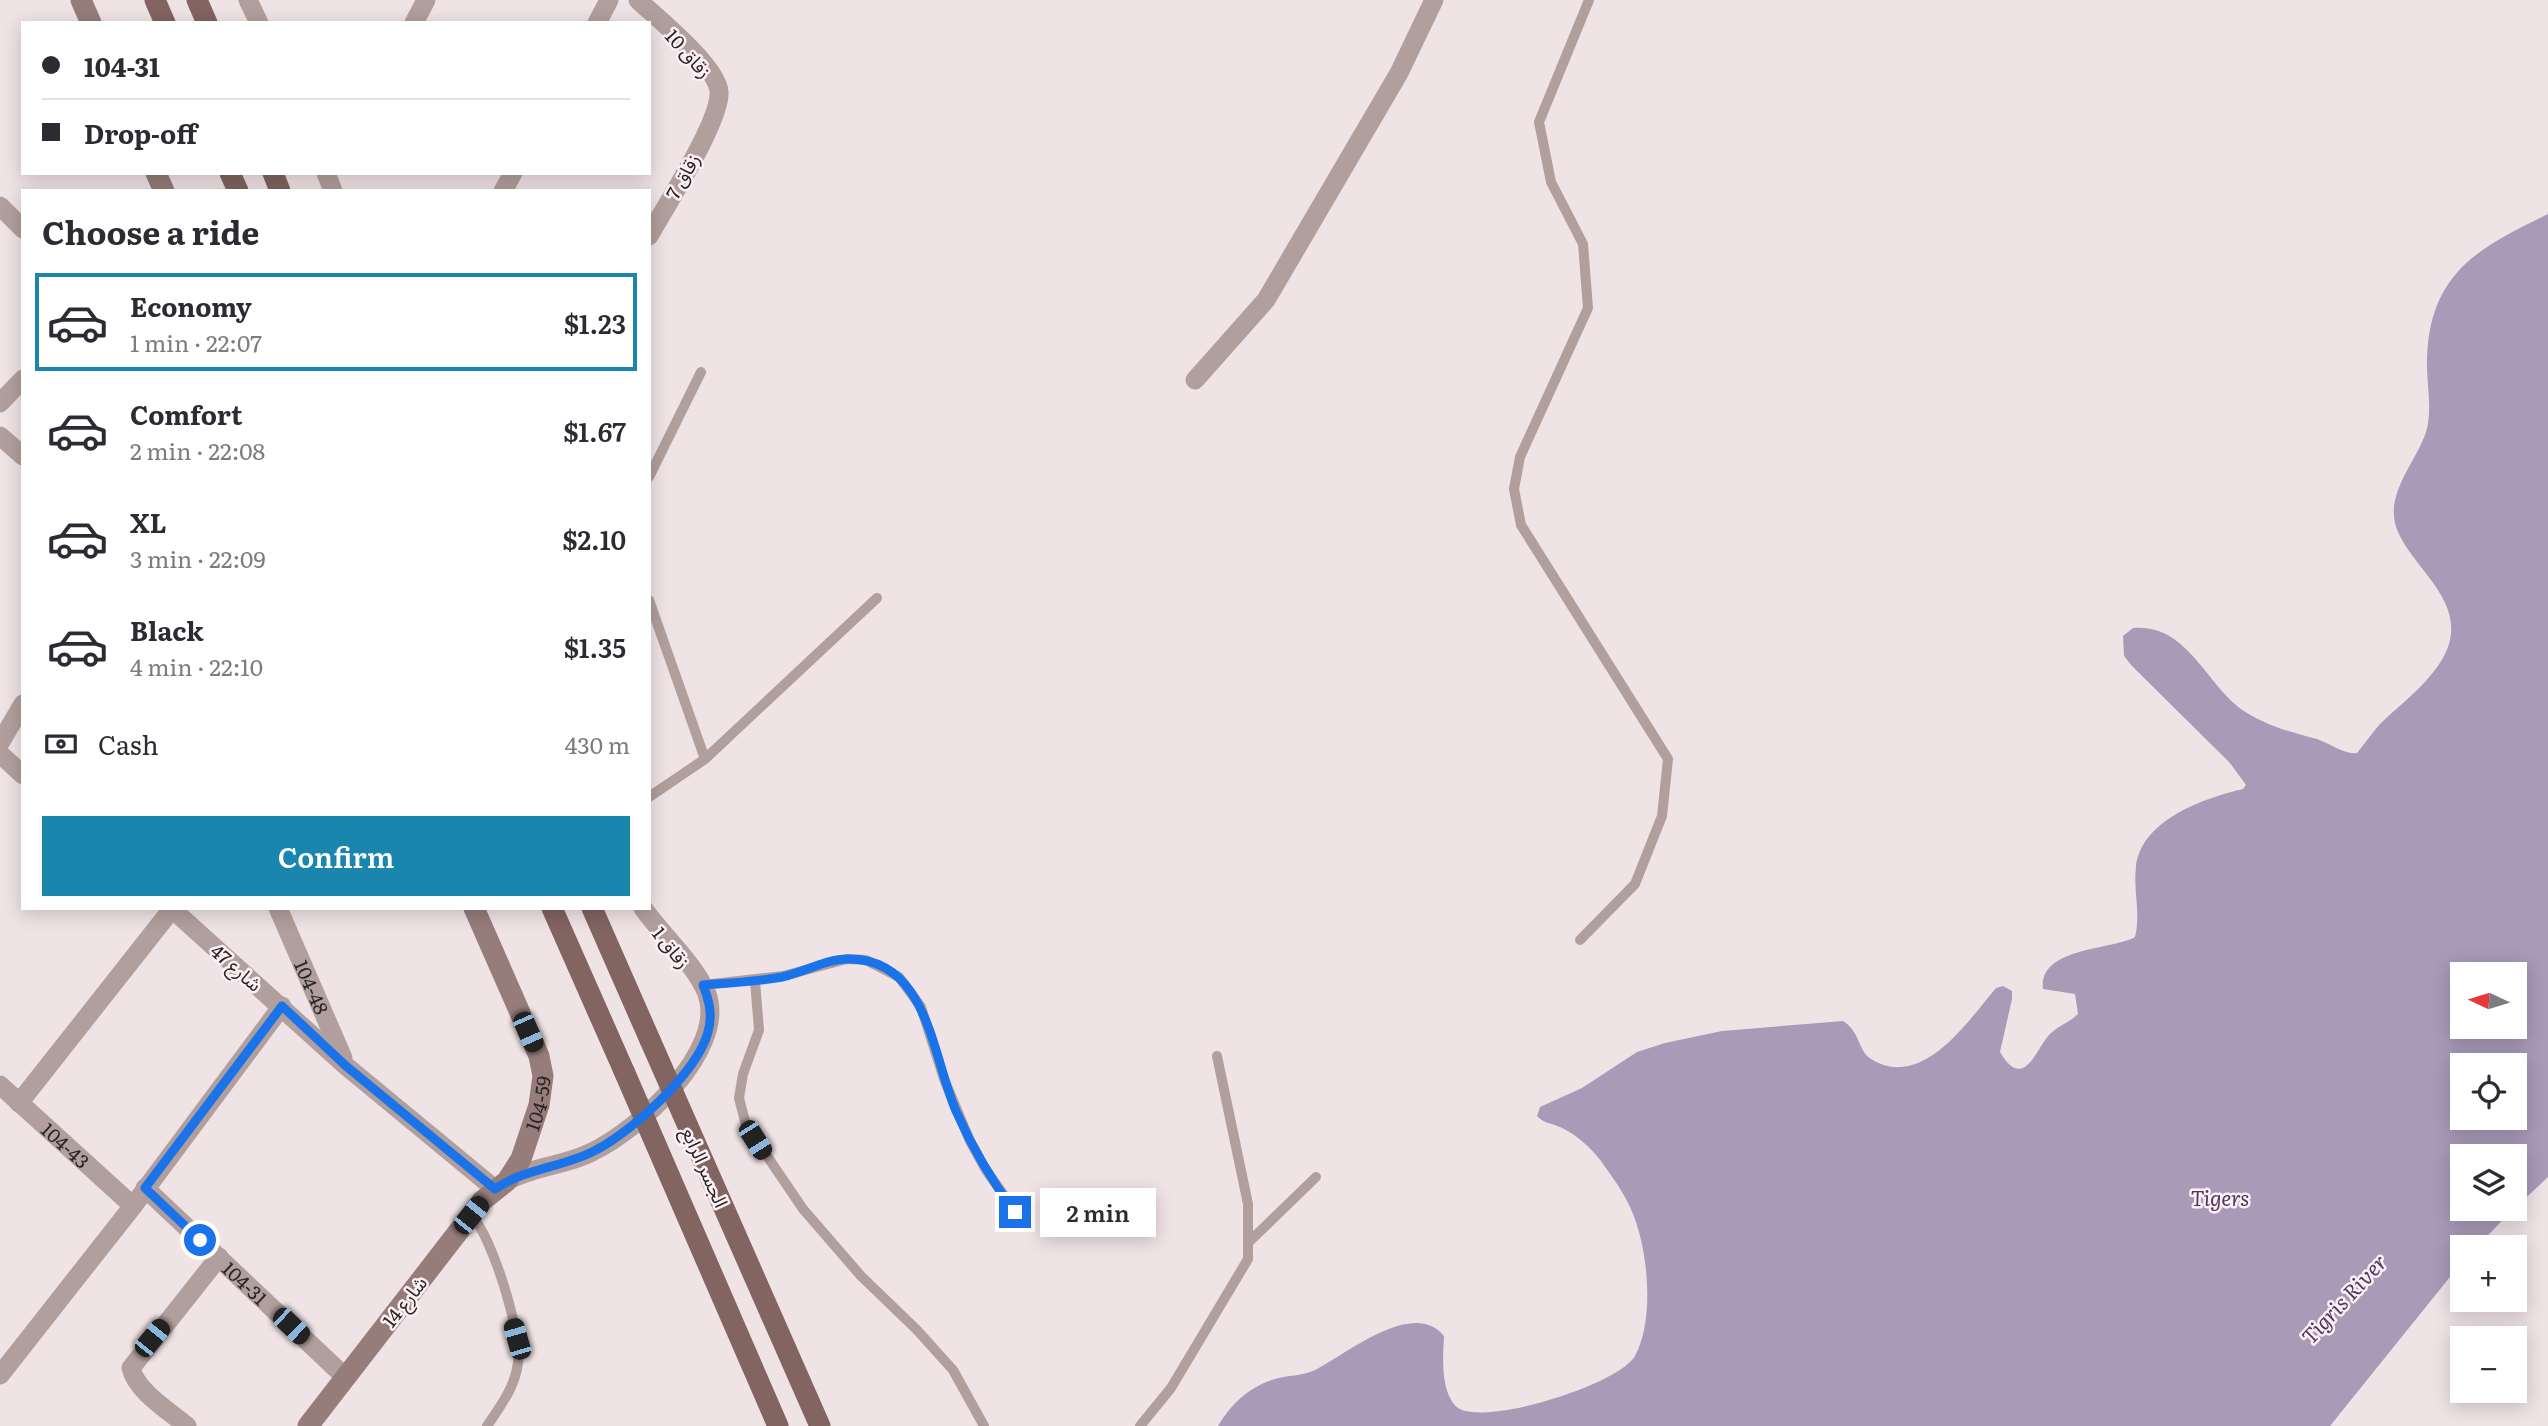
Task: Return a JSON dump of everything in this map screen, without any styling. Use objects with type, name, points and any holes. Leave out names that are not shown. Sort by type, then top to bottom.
[{"type":"main road","points":[[155,0],[163,21]]},
{"type":"main road","points":[[197,0],[206,21]]},
{"type":"main road","name":"الجسر الرابع","points":[[553,910],[778,1426]]},
{"type":"main road","name":"الجسر الرابع","points":[[593,910],[820,1426]]},
{"type":"street","points":[[81,0],[90,21]]},
{"type":"street","points":[[248,0],[258,21]]},
{"type":"street","points":[[598,21],[610,0]]},
{"type":"street","name":"زقاق 10","points":[[638,0],[708,68],[720,90],[715,115]]},
{"type":"street","points":[[1195,380],[1266,300],[1399,73],[1434,0]]},
{"type":"street","name":"زقاق 7","points":[[651,232],[715,115]]},
{"type":"street","points":[[0,206],[21,227]]},
{"type":"street","points":[[0,403],[21,381]]},
{"type":"street","points":[[0,436],[21,454]]},
{"type":"street","points":[[0,743],[21,707]]},
{"type":"street","points":[[0,754],[21,773]]},
{"type":"street","points":[[19,1103],[170,910]]},
{"type":"street","name":"شارع 47","points":[[172,910],[346,1066],[501,1185]]},
{"type":"street","name":"104-48","points":[[279,910],[346,1066]]},
{"type":"street","name":"104-59","points":[[475,910],[539,1056],[543,1076],[539,1105],[527,1144],[515,1171],[501,1185]]},
{"type":"street","name":"زقاق 1","points":[[645,910],[703,985]]},
{"type":"street","points":[[501,1185],[519,1174],[591,1153],[642,1118],[672,1087],[704,1042],[710,1019],[703,985]]},
{"type":"street","points":[[0,1375],[133,1206],[282,1006]]},
{"type":"street","name":"104-43","points":[[0,1085],[133,1206]]},
{"type":"street","name":"شارع 14","points":[[308,1426],[471,1215],[501,1185]]},
{"type":"street","name":"104-31","points":[[145,1188],[345,1377]]},
{"type":"street","points":[[187,1426],[140,1386],[133,1378],[131,1368],[219,1257]]},
{"type":"lane","points":[[1580,940],[1635,884],[1662,816],[1668,759],[1521,525],[1514,489],[1520,457],[1588,308],[1583,244],[1551,182],[1539,122],[1589,0]]},
{"type":"lane","points":[[651,473],[701,372]]},
{"type":"lane","points":[[651,796],[705,759],[877,598]]},
{"type":"lane","points":[[651,606],[705,759]]},
{"type":"lane","points":[[703,985],[755,981],[847,959],[875,963],[900,977],[921,1007],[948,1089],[970,1141],[986,1170],[1025,1225]]},
{"type":"lane","points":[[755,981],[759,1030],[743,1074],[739,1098],[746,1125],[803,1209],[861,1276],[917,1329],[953,1370],[984,1426]]},
{"type":"lane","points":[[1140,1426],[1171,1388],[1248,1259],[1248,1204],[1217,1056]]},
{"type":"lane","points":[[1250,1241],[1316,1177]]},
{"type":"lane","points":[[471,1215],[490,1241],[518,1351],[512,1386],[486,1426]]},
{"type":"water","name":"Tigers","points":[[2548,214],[2548,1177],[2527,1197],[2527,1144],[2450,1144],[2450,1221],[2502,1221],[2488,1235],[2450,1235],[2450,1277],[2330,1426],[1218,1426],[1235,1403],[1257,1386],[1275,1379],[1313,1371],[1378,1334],[1397,1326],[1415,1323],[1431,1326],[1444,1336],[1444,1374],[1448,1393],[1458,1408],[1473,1412],[1495,1412],[1551,1400],[1604,1379],[1624,1367],[1635,1356],[1646,1321],[1647,1279],[1634,1217],[1618,1186],[1592,1151],[1572,1133],[1537,1116],[1540,1107],[1582,1088],[1637,1052],[1722,1031],[1843,1021],[1853,1030],[1871,1059],[1890,1066],[1908,1066],[1926,1059],[1942,1048],[1972,1018],[1996,988],[2003,986],[2012,991],[2012,999],[2000,1052],[2008,1064],[2016,1068],[2029,1064],[2050,1034],[2078,1014],[2075,994],[2043,989],[2045,975],[2052,965],[2079,952],[2135,937],[2136,867],[2140,851],[2149,836],[2162,824],[2193,805],[2243,789],[2246,785],[2230,763],[2132,666],[2124,656],[2123,636],[2133,628],[2151,629],[2167,635],[2181,644],[2228,698],[2250,715],[2268,724],[2352,753],[2357,753],[2380,724],[2420,687],[2444,656],[2451,627],[2449,612],[2443,598],[2405,546],[2394,519],[2394,506],[2402,480],[2421,444],[2428,423],[2427,358],[2430,328],[2438,304],[2449,283],[2463,266],[2501,238]]},
{"type":"route","points":[[200,1240],[145,1188],[282,1006],[346,1066],[495,1189],[519,1174],[572,1161],[591,1153],[626,1132],[642,1118],[672,1087],[704,1042],[709,1031],[710,1007],[703,985],[783,976],[847,959],[866,960],[884,967],[900,977],[912,991],[921,1007],[944,1079],[970,1141],[1015,1212]]},
{"type":"water label","name":"Tigris River","points":[[2343,1298]]}]
